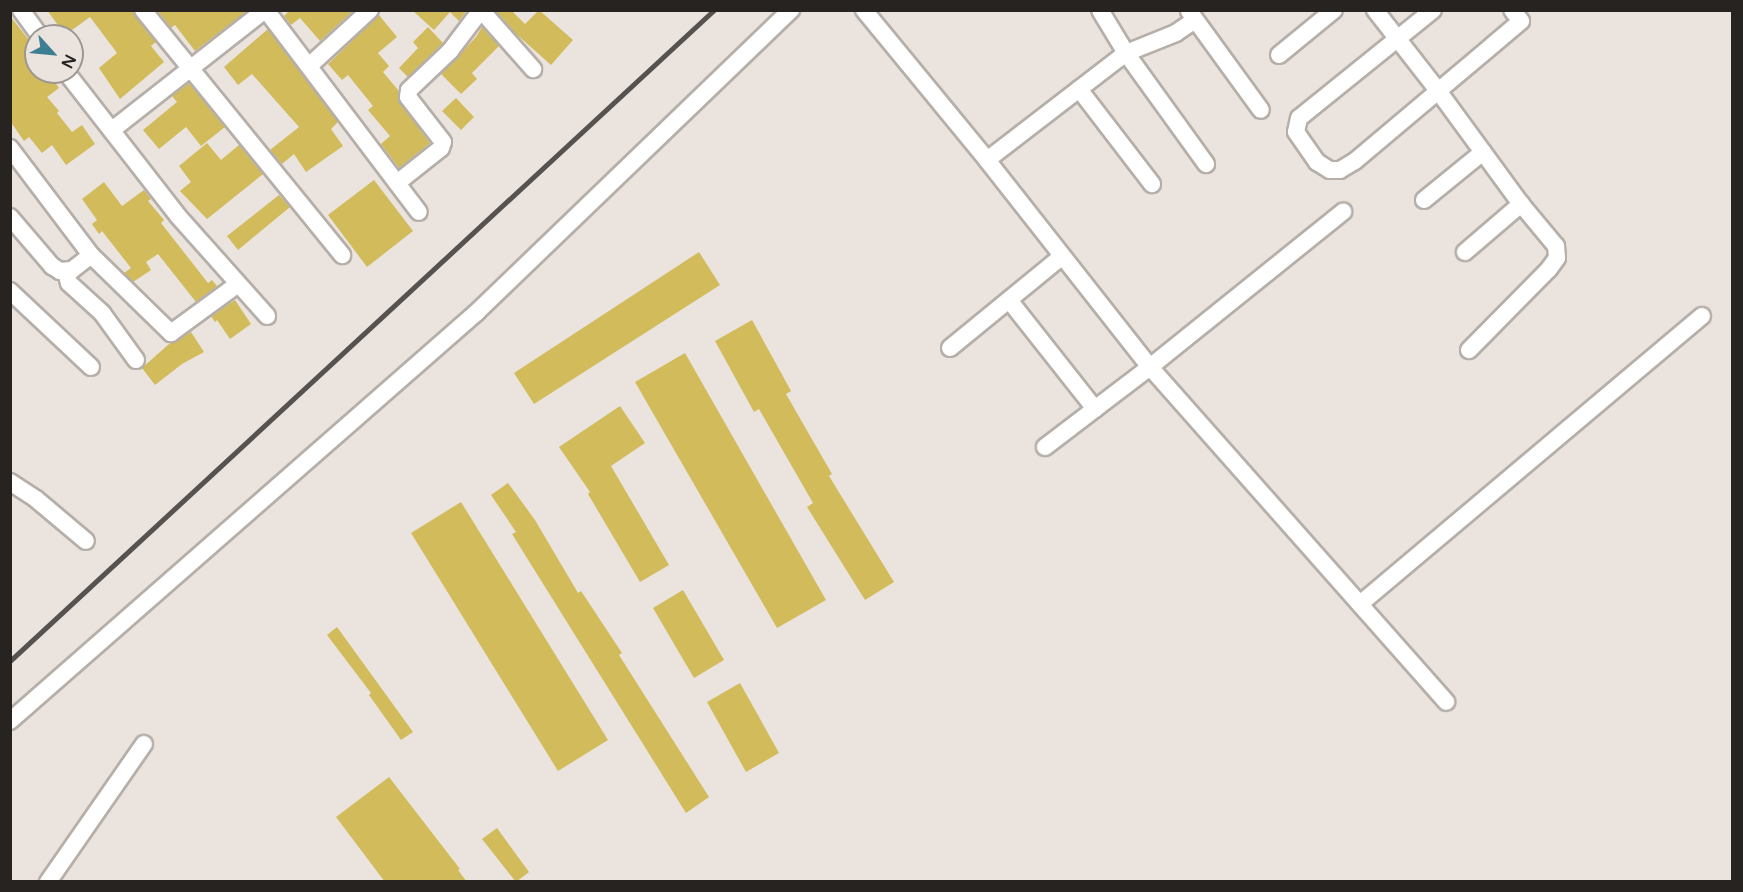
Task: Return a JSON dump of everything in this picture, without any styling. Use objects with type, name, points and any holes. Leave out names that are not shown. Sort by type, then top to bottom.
[{"type":"street","points":[[21,10],[31,24]]},
{"type":"street","points":[[143,10],[342,255]]},
{"type":"street","points":[[112,130],[266,10],[419,212]]},
{"type":"street","points":[[309,66],[370,10]]},
{"type":"street","points":[[10,722],[477,312],[791,10]]},
{"type":"street","points":[[864,10],[987,160],[1061,257],[1150,367],[1446,702]]},
{"type":"street","points":[[1100,10],[1126,53],[1206,164]]},
{"type":"street","points":[[1279,55],[1334,10]]},
{"type":"street","points":[[1375,10],[1439,92],[1521,204],[1556,246],[1557,258],[1550,269],[1469,350]]},
{"type":"street","points":[[1433,10],[1299,118],[1296,132],[1317,162],[1330,170],[1340,170],[1355,161],[1521,21],[1512,10]]},
{"type":"street","points":[[397,183],[441,148],[443,142],[408,98],[409,90],[450,51],[481,11],[533,69]]},
{"type":"street","points":[[987,160],[1126,53],[1176,33],[1192,15],[1261,110]]},
{"type":"street","points":[[76,84],[178,216],[267,316]]},
{"type":"street","points":[[1079,89],[1152,184]]},
{"type":"street","points":[[10,148],[91,255],[171,333],[238,284]]},
{"type":"street","points":[[1424,200],[1483,152]]},
{"type":"street","points":[[1465,252],[1521,204]]},
{"type":"street","points":[[1045,447],[1150,367],[1343,212]]},
{"type":"street","points":[[10,217],[52,266],[66,272]]},
{"type":"street","points":[[66,272],[91,255]]},
{"type":"street","points":[[950,348],[1061,257]]},
{"type":"street","points":[[66,272],[69,283],[102,313],[136,360]]},
{"type":"street","points":[[10,291],[91,367]]},
{"type":"street","points":[[1009,300],[1095,409]]},
{"type":"street","points":[[1360,604],[1702,316]]},
{"type":"street","points":[[10,482],[36,499],[86,541]]},
{"type":"street","points":[[48,882],[144,744]]},
{"type":"building","points":[[47,10],[133,10],[156,42],[151,46],[164,62],[120,99],[99,68],[117,53],[90,17],[80,24],[57,24]]},
{"type":"building","points":[[157,10],[243,10],[245,13],[195,51],[175,25],[171,28]]},
{"type":"building","points":[[290,10],[354,10],[320,41],[300,18],[291,25],[284,16]]},
{"type":"building","points":[[412,10],[467,10],[459,21],[450,12],[434,30]]},
{"type":"building","points":[[495,10],[511,10],[525,24],[539,10],[573,40],[551,65],[514,32]]},
{"type":"building","points":[[379,15],[397,37],[378,53],[389,66],[383,72],[398,90],[400,103],[430,143],[399,168],[381,144],[390,136],[368,110],[373,106],[348,75],[342,80],[328,64]]},
{"type":"building","points":[[10,16],[24,34],[24,84],[56,84],[59,88],[47,97],[59,111],[57,113],[72,132],[82,125],[95,144],[66,165],[52,145],[42,153],[29,137],[24,141],[10,121]]},
{"type":"building","points":[[428,27],[443,43],[408,77],[399,68],[418,48],[413,42]]},
{"type":"building","points":[[482,27],[499,46],[472,73],[477,79],[461,94],[441,74],[476,37]]},
{"type":"building","points":[[268,29],[338,122],[331,129],[343,146],[306,172],[294,154],[282,164],[270,150],[299,127],[252,74],[238,85],[224,67]]},
{"type":"building","points":[[189,83],[225,127],[201,146],[186,127],[159,149],[143,130],[177,102],[172,96]]},
{"type":"building","points":[[456,98],[474,117],[461,130],[442,111]]},
{"type":"building","points":[[207,143],[221,160],[239,145],[263,174],[207,219],[180,191],[191,182],[179,166]]},
{"type":"building","points":[[374,180],[413,231],[367,267],[328,215]]},
{"type":"building","points":[[104,182],[122,206],[144,190],[151,199],[148,201],[164,220],[161,223],[208,283],[212,280],[217,286],[196,302],[158,254],[146,262],[151,270],[133,282],[124,273],[131,268],[102,231],[99,234],[92,224],[97,220],[82,199]]},
{"type":"building","points":[[279,195],[290,207],[238,250],[227,236]]},
{"type":"building","points":[[699,252],[720,285],[534,404],[514,373]]},
{"type":"building","points":[[235,300],[251,324],[230,339],[217,320],[215,322],[211,316]]},
{"type":"building","points":[[752,320],[791,391],[786,394],[832,474],[829,476],[894,582],[865,600],[807,507],[813,503],[759,409],[754,412],[715,341]]},
{"type":"building","points":[[191,332],[204,352],[182,364],[155,385],[142,368],[169,344]]},
{"type":"building","points":[[685,353],[826,600],[777,628],[635,382]]},
{"type":"building","points":[[620,406],[645,443],[611,466],[669,565],[640,582],[588,494],[590,492],[559,447]]},
{"type":"building","points":[[508,483],[535,520],[578,593],[581,591],[622,653],[619,655],[709,797],[686,813],[512,534],[516,532],[491,495]]},
{"type":"building","points":[[461,502],[608,740],[558,771],[411,533]]},
{"type":"building","points":[[683,590],[724,660],[694,678],[653,608]]},
{"type":"building","points":[[337,627],[413,732],[401,740],[369,695],[371,693],[327,635]]},
{"type":"building","points":[[740,683],[779,753],[746,772],[707,702]]},
{"type":"building","points":[[389,777],[460,869],[458,870],[467,882],[385,882],[336,817]]},
{"type":"building","points":[[497,828],[529,872],[516,882],[482,839]]},
{"type":"railway","points":[[10,661],[714,10]]}]
